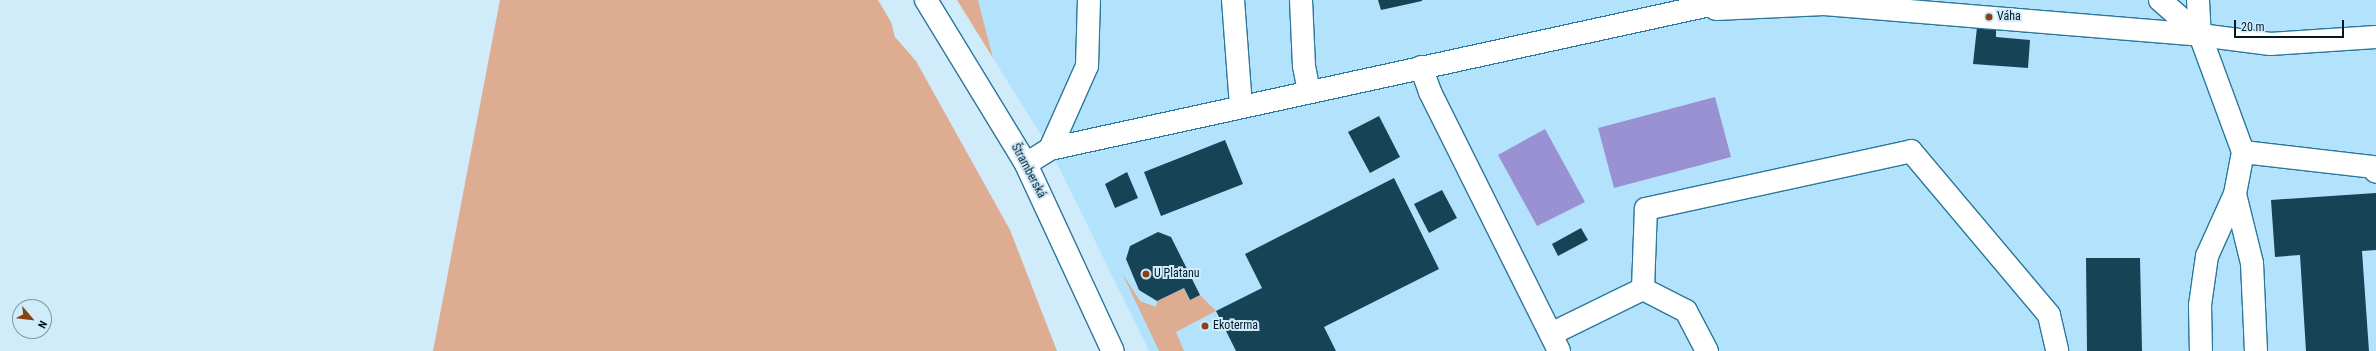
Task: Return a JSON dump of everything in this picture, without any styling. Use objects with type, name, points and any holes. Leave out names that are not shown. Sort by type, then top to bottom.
[{"type":"street","name":"Štramberská","points":[[926,0],[1026,164],[1113,351]]},
{"type":"street","points":[[1050,149],[1087,66],[1089,0]]},
{"type":"street","points":[[1234,0],[1241,107]]},
{"type":"street","points":[[1301,0],[1304,66],[1309,91]]},
{"type":"street","points":[[1026,164],[1050,149],[1421,67],[1675,5],[1733,0]]},
{"type":"street","points":[[2160,0],[2200,35]]},
{"type":"street","points":[[2198,0],[2200,35],[2243,152],[2235,194],[2207,256],[2200,305],[2201,351]]},
{"type":"street","points":[[1675,5],[1824,4],[2200,35],[2270,44],[2376,37]]},
{"type":"street","points":[[1421,67],[1430,92],[1555,342],[1643,289]]},
{"type":"street","points":[[1643,289],[1646,209],[1911,151],[2049,315],[2057,351]]},
{"type":"street","points":[[2243,152],[2372,167],[2376,172]]},
{"type":"street","points":[[2235,194],[2252,263],[2256,351]]},
{"type":"street","points":[[1643,289],[1686,311],[1707,351]]},
{"type":"shaded area","points":[[500,0],[878,0],[891,22],[895,37],[916,61],[1010,230],[1057,351],[433,351]]},
{"type":"shaded area","points":[[957,0],[978,0],[993,58]]},
{"type":"shaded area","points":[[978,0],[2376,0],[2376,351],[1149,351],[1050,149],[993,58]]},
{"type":"shaded area","points":[[1715,97],[1731,157],[1614,188],[1598,128]]},
{"type":"shaded area","points":[[1545,129],[1585,202],[1537,226],[1498,155]]},
{"type":"shaded area","points":[[1122,273],[1140,301],[1156,307],[1157,301],[1184,288],[1189,300],[1200,295],[1216,311],[1176,332],[1184,351],[1159,351]]},
{"type":"building","points":[[1378,0],[1422,0],[1422,1],[1381,10]]},
{"type":"building","points":[[2044,11],[2167,21],[2165,41],[1996,29],[1996,37],[2030,40],[2028,68],[1973,64],[1977,27]]},
{"type":"building","points":[[1379,116],[1400,157],[1370,173],[1348,132]]},
{"type":"building","points":[[1225,140],[1243,184],[1161,216],[1144,172]]},
{"type":"building","points":[[1127,172],[1138,198],[1115,208],[1105,184]]},
{"type":"building","points":[[1394,178],[1439,269],[1324,327],[1336,351],[1236,351],[1216,311],[1262,288],[1245,254]]},
{"type":"building","points":[[1442,190],[1457,218],[1429,233],[1414,204]]},
{"type":"building","points":[[2376,193],[2376,250],[2362,251],[2369,351],[2306,351],[2300,255],[2275,257],[2271,200]]},
{"type":"building","points":[[1581,228],[1588,240],[1558,256],[1552,244]]},
{"type":"building","points":[[1158,232],[1171,237],[1200,295],[1190,300],[1184,288],[1157,301],[1139,290],[1126,259],[1130,246]]},
{"type":"building","points":[[2086,258],[2140,258],[2142,351],[2087,351]]},
{"type":"place","name":"Váha","points":[[1989,17]]},
{"type":"place","name":"U Platanu","points":[[1146,274]]},
{"type":"place","name":"Ekoterma","points":[[1205,326]]}]
